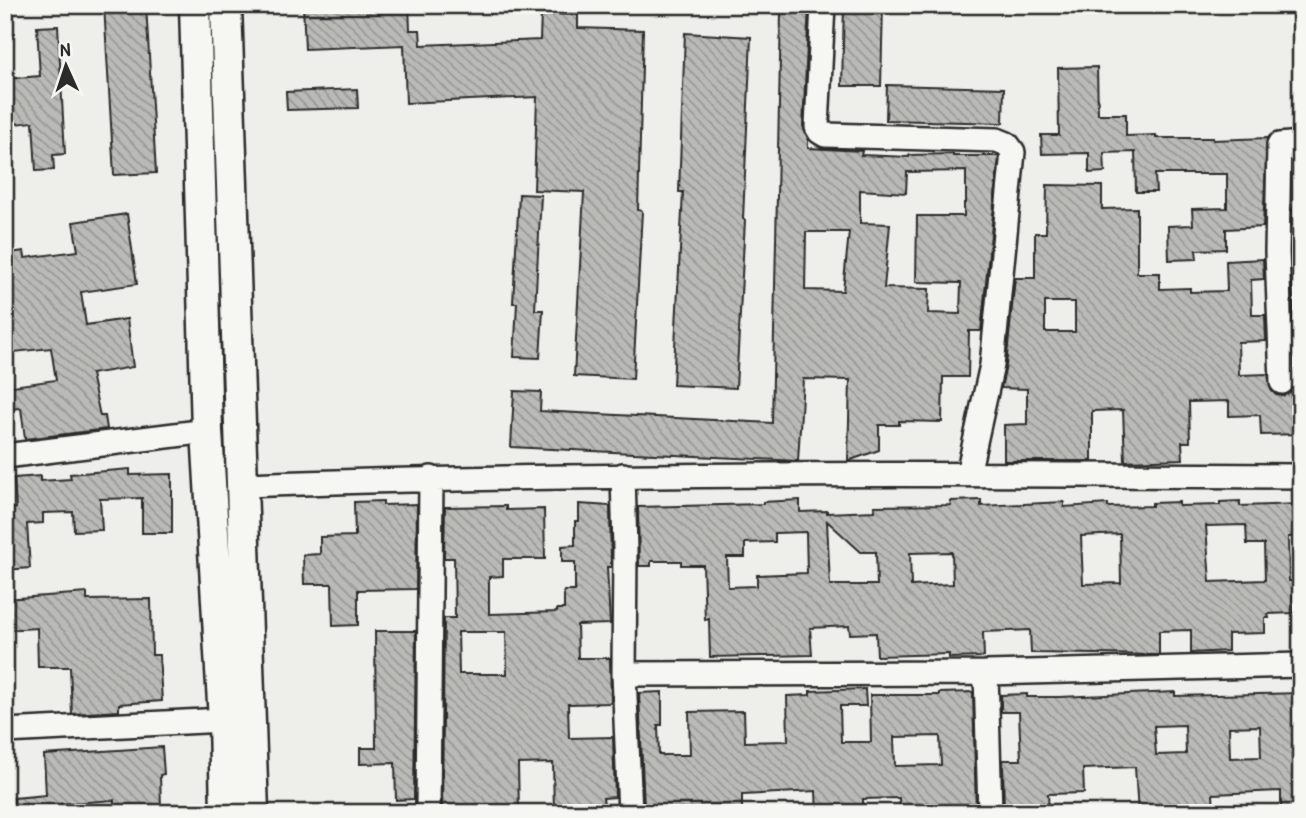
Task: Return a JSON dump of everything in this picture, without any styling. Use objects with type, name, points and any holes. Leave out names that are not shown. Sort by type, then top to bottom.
[{"type":"main road","points":[[195,5],[207,431],[226,813]]},
{"type":"main road","points":[[226,5],[253,813]]},
{"type":"street","points":[[823,5],[817,127],[820,132],[825,135],[997,140],[1007,144],[1013,152],[992,365],[968,474]]},
{"type":"street","points":[[1282,382],[1277,252],[1279,145],[1301,144]]},
{"type":"street","points":[[5,456],[207,431]]},
{"type":"street","points":[[243,485],[623,475],[1301,476]]},
{"type":"street","points":[[623,475],[624,674],[630,813]]},
{"type":"street","points":[[428,813],[431,478]]},
{"type":"street","points":[[624,674],[986,673],[1301,665]]},
{"type":"street","points":[[986,673],[990,813]]},
{"type":"street","points":[[5,731],[223,720]]},
{"type":"building","points":[[104,5],[146,5],[156,173],[114,175]]},
{"type":"building","points":[[303,5],[409,5],[410,30],[420,30],[421,45],[540,40],[541,13],[578,15],[578,28],[643,30],[638,210],[642,211],[633,379],[574,376],[584,192],[534,190],[537,97],[406,103],[404,45],[305,49]]},
{"type":"building","points":[[792,5],[809,5],[803,126],[808,148],[862,151],[861,155],[999,156],[981,331],[969,331],[968,377],[943,377],[942,422],[899,421],[899,425],[879,425],[879,450],[848,461],[850,380],[803,379],[798,461],[511,447],[514,391],[541,392],[540,411],[772,423],[781,13],[792,13]],"holes":[[[966,171],[964,216],[917,216],[916,282],[961,283],[960,314],[928,313],[929,289],[884,288],[890,224],[860,223],[860,190],[906,193],[907,172]],[[806,232],[849,232],[843,291],[805,290]]]},
{"type":"building","points":[[844,5],[883,5],[881,86],[842,86]]},
{"type":"building","points":[[58,26],[65,154],[53,155],[54,170],[36,171],[33,122],[5,125],[5,79],[40,76],[37,27]]},
{"type":"building","points":[[685,33],[751,37],[736,388],[673,385],[683,192],[679,192]]},
{"type":"building","points":[[1097,67],[1098,114],[1126,114],[1126,136],[1156,135],[1156,138],[1213,140],[1267,138],[1263,227],[1226,229],[1226,249],[1196,250],[1197,259],[1169,260],[1168,226],[1193,225],[1192,209],[1227,208],[1227,174],[1155,174],[1156,192],[1136,192],[1135,152],[1104,153],[1105,172],[1089,173],[1089,153],[1042,154],[1041,135],[1059,135],[1058,68]]},
{"type":"building","points":[[887,85],[1004,88],[1003,123],[886,120]]},
{"type":"building","points":[[357,89],[358,108],[287,110],[286,92]]},
{"type":"building","points":[[1301,157],[1301,173],[1292,173],[1293,158]]},
{"type":"building","points":[[1047,185],[1102,186],[1102,209],[1137,208],[1137,273],[1160,273],[1160,289],[1190,288],[1190,292],[1227,291],[1226,261],[1263,259],[1264,279],[1251,280],[1252,315],[1265,315],[1266,341],[1238,342],[1239,375],[1268,374],[1271,390],[1276,395],[1283,396],[1294,389],[1296,373],[1301,373],[1301,434],[1261,435],[1260,415],[1229,416],[1229,401],[1189,402],[1190,442],[1182,442],[1183,459],[1125,461],[1123,410],[1092,411],[1092,461],[1004,461],[1004,425],[1027,424],[1027,389],[1001,388],[1006,366],[1015,278],[1035,278],[1035,233],[1046,233]],"holes":[[[1045,302],[1075,302],[1075,332],[1045,332]]]},
{"type":"building","points":[[519,194],[541,195],[535,310],[543,310],[540,358],[514,357],[517,303],[513,303]]},
{"type":"building","points":[[1292,209],[1301,209],[1301,226],[1291,226]]},
{"type":"building","points":[[127,214],[137,284],[81,292],[86,325],[127,319],[133,367],[91,374],[100,416],[105,416],[107,429],[25,439],[21,408],[5,409],[5,387],[56,380],[51,348],[5,353],[5,254],[24,251],[25,258],[78,251],[73,222]]},
{"type":"building","points":[[1291,258],[1301,258],[1301,322],[1294,323]]},
{"type":"building","points":[[130,469],[130,475],[172,474],[172,533],[142,533],[142,498],[100,499],[102,530],[74,531],[73,512],[43,513],[43,523],[27,524],[30,568],[5,570],[5,509],[16,508],[14,478],[40,476],[40,481],[71,479],[70,474]]},
{"type":"building","points":[[800,500],[800,512],[827,513],[875,511],[874,506],[951,505],[950,501],[981,500],[981,506],[1064,502],[1064,507],[1108,504],[1108,507],[1152,506],[1152,503],[1179,502],[1179,506],[1220,505],[1220,502],[1240,501],[1240,506],[1301,504],[1301,523],[1295,523],[1295,537],[1288,537],[1289,581],[1296,581],[1294,613],[1268,614],[1269,618],[1265,618],[1265,633],[1228,634],[1228,651],[1191,653],[1191,630],[1159,631],[1159,655],[1031,653],[1030,630],[983,632],[984,657],[949,658],[949,654],[877,656],[876,633],[850,634],[849,626],[810,628],[812,655],[710,657],[709,619],[705,620],[703,565],[681,565],[681,561],[651,561],[651,566],[639,566],[638,507]],"holes":[[[827,521],[861,552],[876,552],[877,585],[830,585]],[[1246,525],[1247,544],[1264,544],[1265,580],[1210,582],[1206,526]],[[806,532],[807,573],[757,575],[757,586],[728,587],[727,557],[745,557],[745,543],[775,542],[775,533]],[[1120,534],[1121,583],[1083,584],[1081,536]],[[952,552],[953,584],[911,586],[910,553]]]},
{"type":"building","points":[[383,501],[383,505],[417,504],[416,589],[358,590],[358,625],[333,626],[332,584],[304,584],[303,555],[320,554],[320,537],[355,536],[354,502]]},
{"type":"building","points":[[579,504],[610,506],[611,567],[607,567],[610,624],[577,625],[578,658],[610,658],[611,703],[568,704],[569,738],[613,737],[615,797],[603,798],[604,805],[583,806],[584,813],[554,813],[553,763],[518,764],[519,813],[442,813],[444,618],[455,618],[454,558],[444,558],[445,507],[506,506],[506,510],[544,509],[545,559],[503,559],[503,576],[489,577],[489,614],[557,612],[557,609],[564,609],[564,591],[575,591],[575,562],[562,562],[562,546],[575,545],[575,521],[579,521]],"holes":[[[458,632],[506,632],[507,674],[459,674]]]},
{"type":"building","points":[[87,593],[87,600],[151,599],[152,655],[159,655],[162,701],[119,704],[119,711],[72,714],[70,667],[38,667],[37,628],[5,630],[5,599]]},
{"type":"building","points":[[375,631],[416,631],[414,799],[396,800],[395,763],[360,764],[360,748],[376,748]]},
{"type":"building","points":[[865,689],[866,706],[840,706],[841,742],[871,742],[870,695],[973,692],[976,813],[931,813],[931,807],[900,808],[899,798],[863,799],[863,813],[817,813],[816,791],[742,795],[742,813],[706,813],[706,810],[654,813],[654,808],[644,808],[639,693],[662,692],[662,725],[658,725],[659,755],[690,755],[689,712],[744,711],[745,742],[788,741],[787,696],[810,695],[810,691]],"holes":[[[940,736],[941,765],[895,766],[894,737]]]},
{"type":"building","points":[[1175,692],[1175,696],[1301,693],[1301,729],[1298,729],[1299,813],[1281,813],[1281,791],[1213,794],[1214,813],[1138,813],[1135,767],[1083,769],[1084,793],[1048,794],[1049,813],[1004,813],[1003,760],[1021,760],[1019,712],[1001,712],[1001,695],[1059,697]],"holes":[[[1185,725],[1186,754],[1156,755],[1154,726]],[[1260,726],[1261,757],[1230,758],[1229,727]]]},
{"type":"building","points":[[162,747],[164,774],[160,775],[161,808],[114,810],[114,800],[61,804],[61,813],[15,813],[14,798],[46,795],[44,755]]}]
